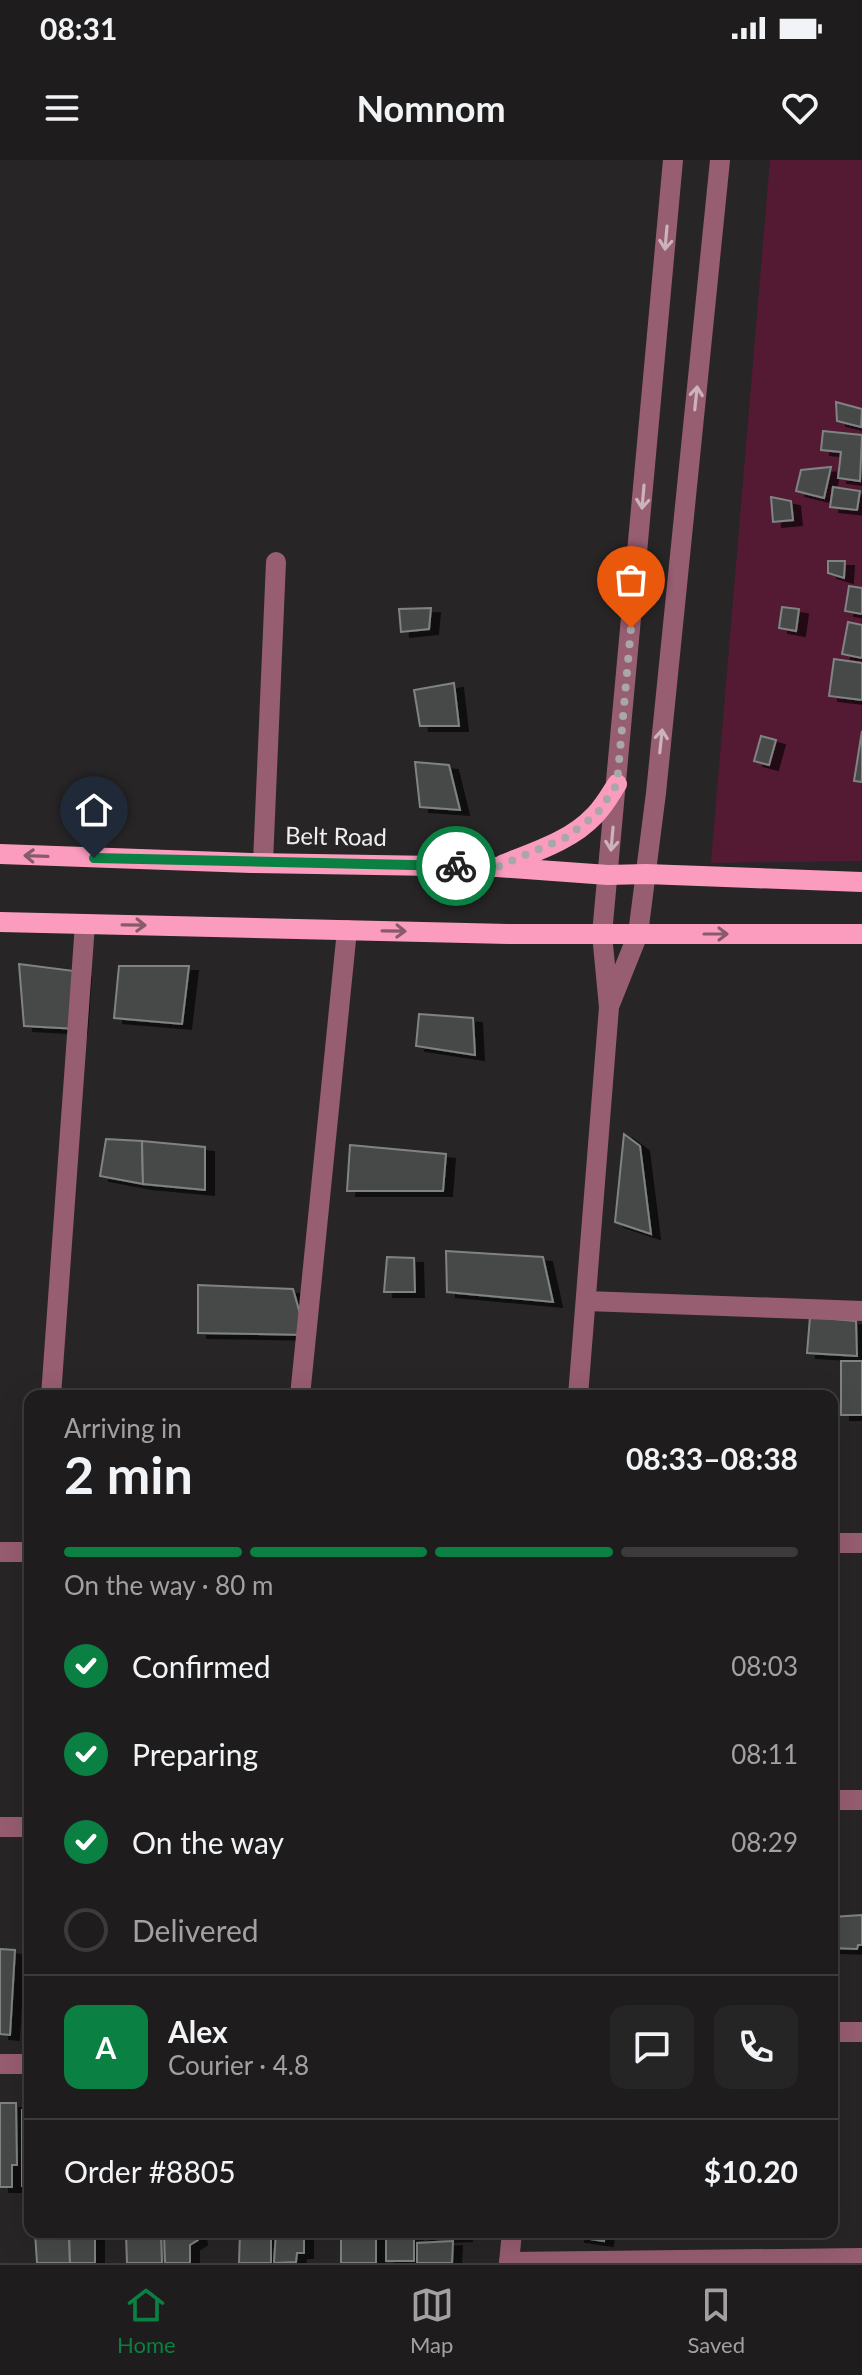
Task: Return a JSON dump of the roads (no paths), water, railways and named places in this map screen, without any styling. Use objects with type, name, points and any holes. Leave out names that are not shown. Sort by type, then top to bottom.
[{"type":"main road","points":[[497,867],[583,827],[597,814],[617,784]]},
{"type":"main road","name":"Belt Road","points":[[0,854],[497,867],[608,875],[862,882]]},
{"type":"main road","points":[[0,922],[602,934],[862,934]]},
{"type":"street","points":[[579,1390],[609,1007],[602,934],[673,160]]},
{"type":"street","points":[[609,1007],[638,934],[646,874],[720,160]]},
{"type":"street","points":[[263,862],[276,562]]},
{"type":"street","points":[[51,1390],[85,924]]},
{"type":"street","points":[[301,1390],[347,930]]},
{"type":"street","points":[[586,1301],[862,1311]]},
{"type":"street","points":[[838,1543],[862,1543]]},
{"type":"street","points":[[0,1552],[24,1552]]},
{"type":"street","points":[[838,1800],[862,1800]]},
{"type":"street","points":[[0,1827],[24,1827]]},
{"type":"street","points":[[838,2032],[862,2032]]},
{"type":"street","points":[[0,2064],[24,2064]]},
{"type":"street","points":[[511,2238],[509,2262],[862,2258]]}]
